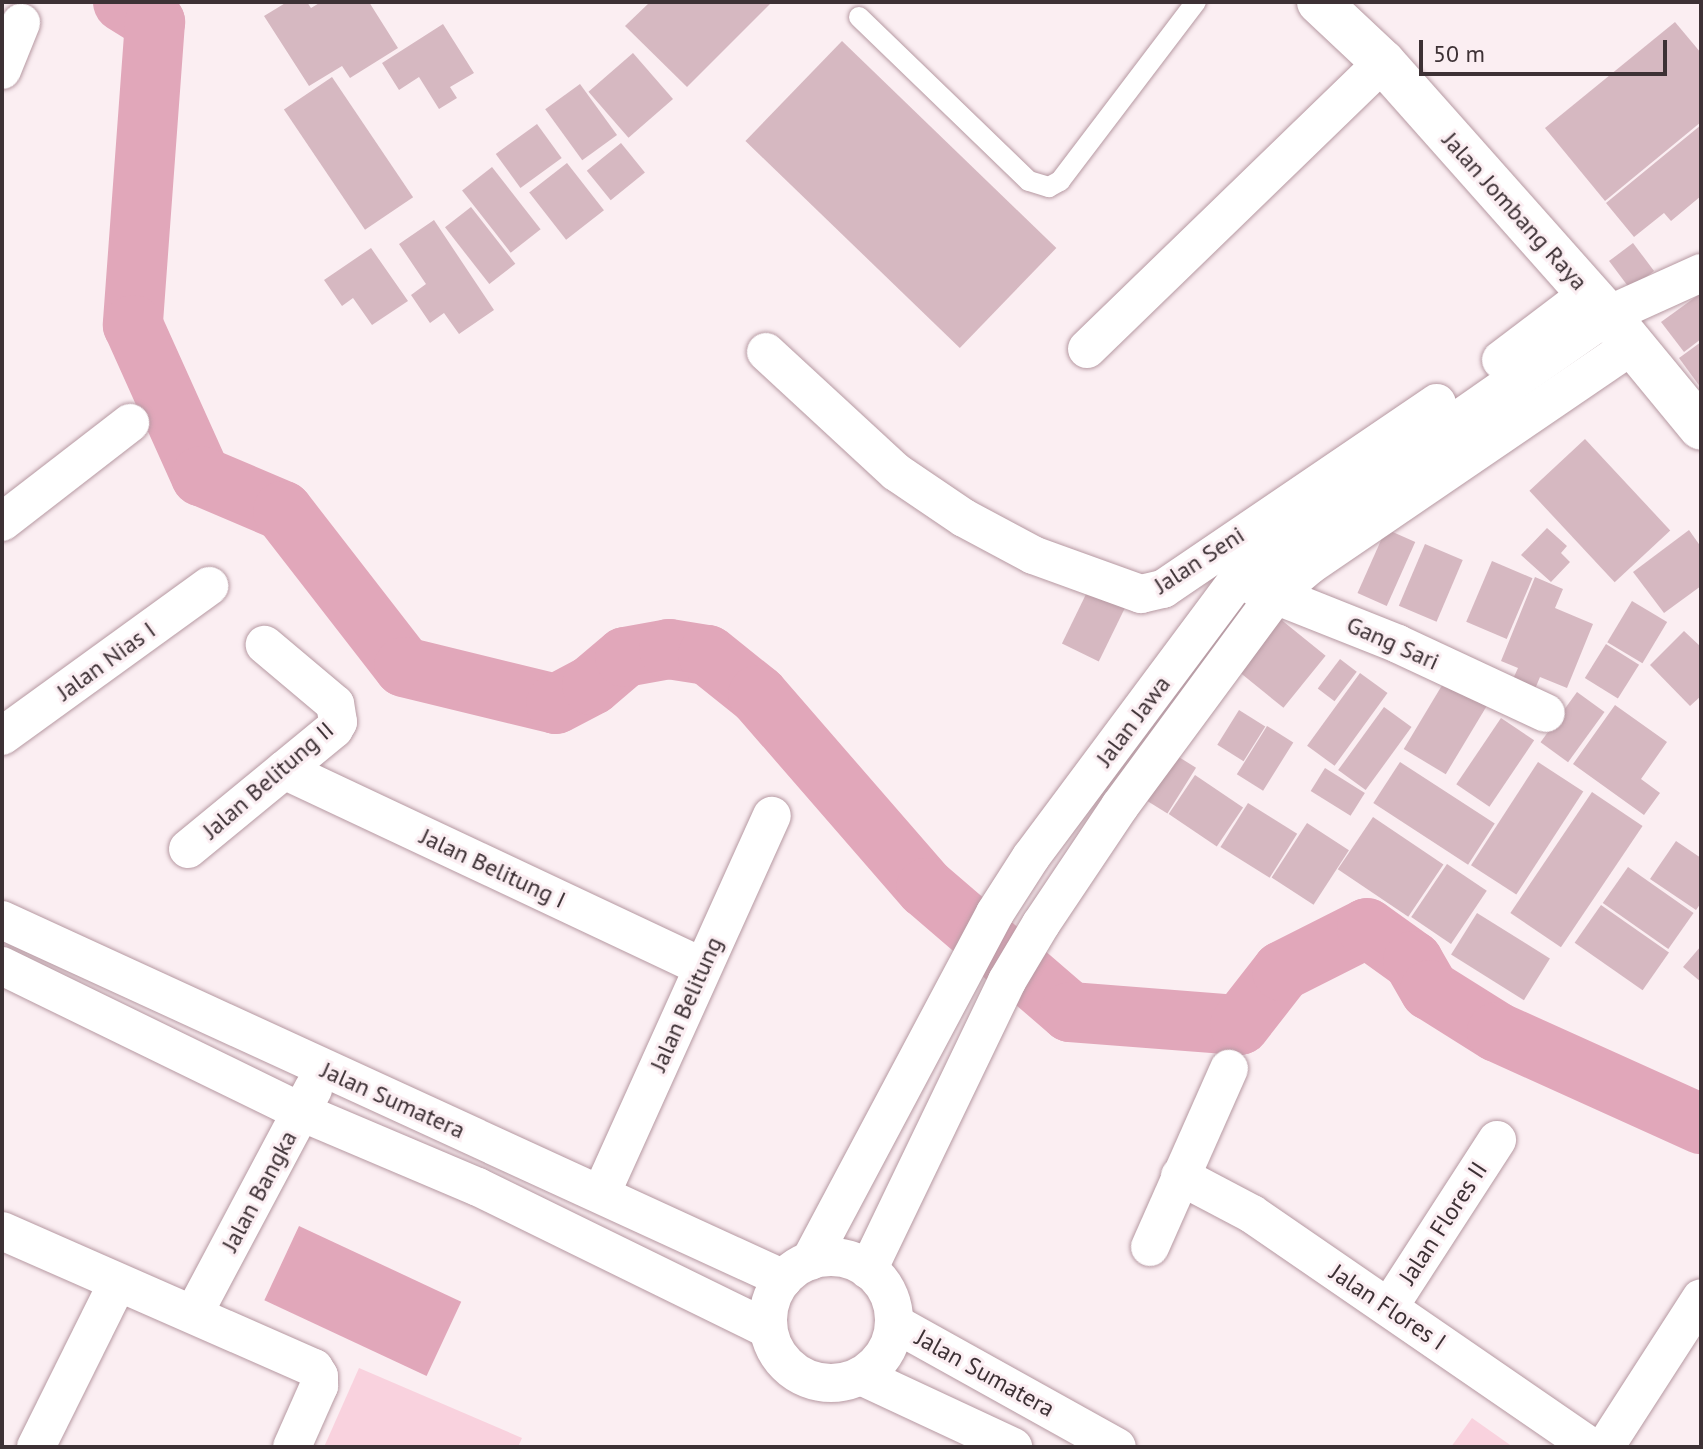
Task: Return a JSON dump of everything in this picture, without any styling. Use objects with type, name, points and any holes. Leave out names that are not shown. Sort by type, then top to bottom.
[{"type":"main road","name":"Jalan Jombang Raya","points":[[1319,2],[1383,62],[1610,318],[1701,428]]},
{"type":"street","points":[[2,70],[21,23]]},
{"type":"street","points":[[1087,349],[1383,62]]},
{"type":"street","points":[[1610,318],[1701,273]]},
{"type":"street","name":"Jalan Seni","points":[[766,352],[896,472],[964,518],[1033,555],[1141,594],[1163,589],[1492,367],[1610,318]]},
{"type":"street","name":"Jalan Jawa","points":[[797,1270],[1003,901],[1237,581],[1263,556],[1610,318]]},
{"type":"street","name":"Jalan Jawa","points":[[868,1270],[1007,981],[1120,806],[1277,593],[1610,318]]},
{"type":"street","points":[[2,522],[130,423]]},
{"type":"street","name":"Gang Sari","points":[[1237,581],[1277,593],[1398,644],[1546,713]]},
{"type":"street","name":"Jalan Nias I","points":[[2,736],[209,586]]},
{"type":"street","name":"Jalan Belitung II","points":[[188,849],[334,729],[339,716],[335,704],[265,645]]},
{"type":"street","name":"Jalan Belitung I","points":[[284,770],[702,967]]},
{"type":"street","name":"Jalan Belitung","points":[[601,1194],[772,816]]},
{"type":"street","points":[[1003,901],[1045,919]]},
{"type":"street","name":"Jalan Sumatera","points":[[2,920],[601,1194],[797,1270]]},
{"type":"street","name":"Jalan Sumatera","points":[[2,966],[301,1112],[478,1187],[768,1329]]},
{"type":"street","name":"Jalan Bangka","points":[[194,1313],[323,1069]]},
{"type":"street","points":[[1150,1247],[1229,1069]]},
{"type":"street","name":"Jalan Flores II","points":[[1389,1307],[1497,1140]]},
{"type":"street","name":"Jalan Flores I","points":[[1180,1176],[1252,1214],[1591,1447]]},
{"type":"street","points":[[2,1231],[314,1368],[319,1376],[319,1386],[292,1447]]},
{"type":"street","points":[[841,1258],[868,1270],[888,1293],[894,1323],[885,1354],[861,1376],[827,1383],[794,1372],[782,1360],[768,1329],[774,1294],[797,1270],[841,1258]]},
{"type":"street","points":[[36,1447],[117,1284]]},
{"type":"street","points":[[1605,1447],[1701,1298]]},
{"type":"street","name":"Jalan Sumatera","points":[[894,1323],[1117,1447]]},
{"type":"street","points":[[861,1376],[1013,1447]]},
{"type":"lane","points":[[859,17],[1029,181],[1049,187],[1060,181],[1196,2]]},
{"type":"shaded area","points":[[299,1226],[461,1302],[427,1376],[264,1300]]},
{"type":"shaded area","points":[[359,1368],[522,1438],[518,1447],[324,1447]]},
{"type":"shaded area","points":[[1472,1418],[1513,1447],[1451,1447]]},
{"type":"building","points":[[287,2],[307,2],[311,8],[321,2],[369,2],[398,48],[350,78],[342,66],[309,86],[264,16]]},
{"type":"building","points":[[650,2],[772,2],[687,87],[625,26]]},
{"type":"building","points":[[1675,22],[1701,53],[1701,122],[1605,201],[1545,128]]},
{"type":"building","points":[[443,24],[474,73],[450,87],[457,98],[439,109],[419,77],[399,90],[382,63]]},
{"type":"building","points":[[842,41],[1056,248],[960,348],[745,141]]},
{"type":"building","points":[[633,53],[673,99],[628,138],[588,92]]},
{"type":"building","points":[[332,77],[413,197],[365,230],[284,109]]},
{"type":"building","points":[[580,84],[617,135],[582,160],[545,109]]},
{"type":"building","points":[[537,124],[562,158],[520,188],[496,154]]},
{"type":"building","points":[[1701,125],[1701,196],[1671,221],[1664,213],[1634,237],[1606,203]]},
{"type":"building","points":[[621,143],[645,173],[611,200],[587,171]]},
{"type":"building","points":[[567,163],[604,210],[566,240],[529,193]]},
{"type":"building","points":[[492,167],[541,229],[511,253],[462,190]]},
{"type":"building","points":[[471,207],[515,264],[489,284],[445,227]]},
{"type":"building","points":[[434,220],[494,310],[459,334],[444,313],[430,323],[411,295],[426,284],[399,244]]},
{"type":"building","points":[[1633,243],[1654,271],[1630,289],[1609,261]]},
{"type":"building","points":[[371,248],[408,301],[372,325],[353,298],[342,306],[324,280]]},
{"type":"building","points":[[1701,293],[1701,339],[1684,352],[1661,322]]},
{"type":"building","points":[[1701,342],[1701,388],[1679,358]]},
{"type":"building","points":[[1585,439],[1670,530],[1615,582],[1529,491]]},
{"type":"building","points":[[1547,528],[1567,546],[1561,553],[1570,562],[1551,582],[1521,555]]},
{"type":"building","points":[[1386,529],[1415,542],[1387,606],[1358,593]]},
{"type":"building","points":[[1689,530],[1701,547],[1701,586],[1664,613],[1633,572]]},
{"type":"building","points":[[1425,544],[1463,560],[1437,622],[1399,606]]},
{"type":"building","points":[[1492,561],[1533,578],[1507,639],[1466,622]]},
{"type":"building","points":[[1535,577],[1563,589],[1555,608],[1593,624],[1567,688],[1540,677],[1535,689],[1512,681],[1518,668],[1501,661]]},
{"type":"building","points":[[1090,586],[1127,604],[1099,661],[1062,644]]},
{"type":"building","points":[[1632,601],[1667,622],[1642,663],[1607,642]]},
{"type":"building","points":[[1279,618],[1326,656],[1283,708],[1237,670]]},
{"type":"building","points":[[1684,631],[1701,647],[1701,696],[1690,706],[1650,665]]},
{"type":"building","points":[[1606,644],[1639,665],[1618,699],[1585,678]]},
{"type":"building","points":[[1340,659],[1357,672],[1335,701],[1318,689]]},
{"type":"building","points":[[1360,673],[1388,693],[1335,766],[1307,746]]},
{"type":"building","points":[[1447,677],[1489,702],[1446,774],[1404,749]]},
{"type":"building","points":[[1577,692],[1605,712],[1568,762],[1541,742]]},
{"type":"building","points":[[1615,705],[1667,742],[1641,779],[1660,793],[1644,815],[1573,764]]},
{"type":"building","points":[[1384,707],[1412,727],[1366,790],[1338,770]]},
{"type":"building","points":[[1239,710],[1265,726],[1244,761],[1217,745]]},
{"type":"building","points":[[1501,718],[1534,740],[1489,807],[1456,784]]},
{"type":"building","points":[[1267,726],[1293,742],[1263,791],[1237,774]]},
{"type":"building","points":[[1174,754],[1196,768],[1167,814],[1145,800]]},
{"type":"building","points":[[1400,762],[1495,824],[1468,865],[1373,803]]},
{"type":"building","points":[[1538,762],[1583,791],[1516,895],[1471,865]]},
{"type":"building","points":[[1325,768],[1365,793],[1351,816],[1311,791]]},
{"type":"building","points":[[1195,775],[1243,807],[1217,846],[1169,814]]},
{"type":"building","points":[[1592,792],[1643,826],[1561,947],[1510,913]]},
{"type":"building","points":[[1248,803],[1297,834],[1270,878],[1220,847]]},
{"type":"building","points":[[1373,817],[1443,865],[1408,917],[1338,869]]},
{"type":"building","points":[[1307,823],[1349,850],[1314,905],[1272,878]]},
{"type":"building","points":[[1676,841],[1701,858],[1701,903],[1696,910],[1650,879]]},
{"type":"building","points":[[1447,864],[1487,891],[1451,944],[1411,917]]},
{"type":"building","points":[[1628,867],[1694,913],[1668,949],[1603,903]]},
{"type":"building","points":[[1601,905],[1669,953],[1643,990],[1575,943]]},
{"type":"building","points":[[1477,913],[1550,959],[1524,1000],[1451,955]]},
{"type":"building","points":[[1701,946],[1701,982],[1683,967]]},
{"type":"waterway","points":[[123,2],[155,22],[133,325],[201,476],[283,511],[404,667],[556,704],[592,685],[625,657],[669,649],[708,655],[758,695],[926,888],[1070,1012],[1240,1025],[1282,971],[1367,928],[1413,961],[1430,990],[1497,1032],[1701,1124]]}]
